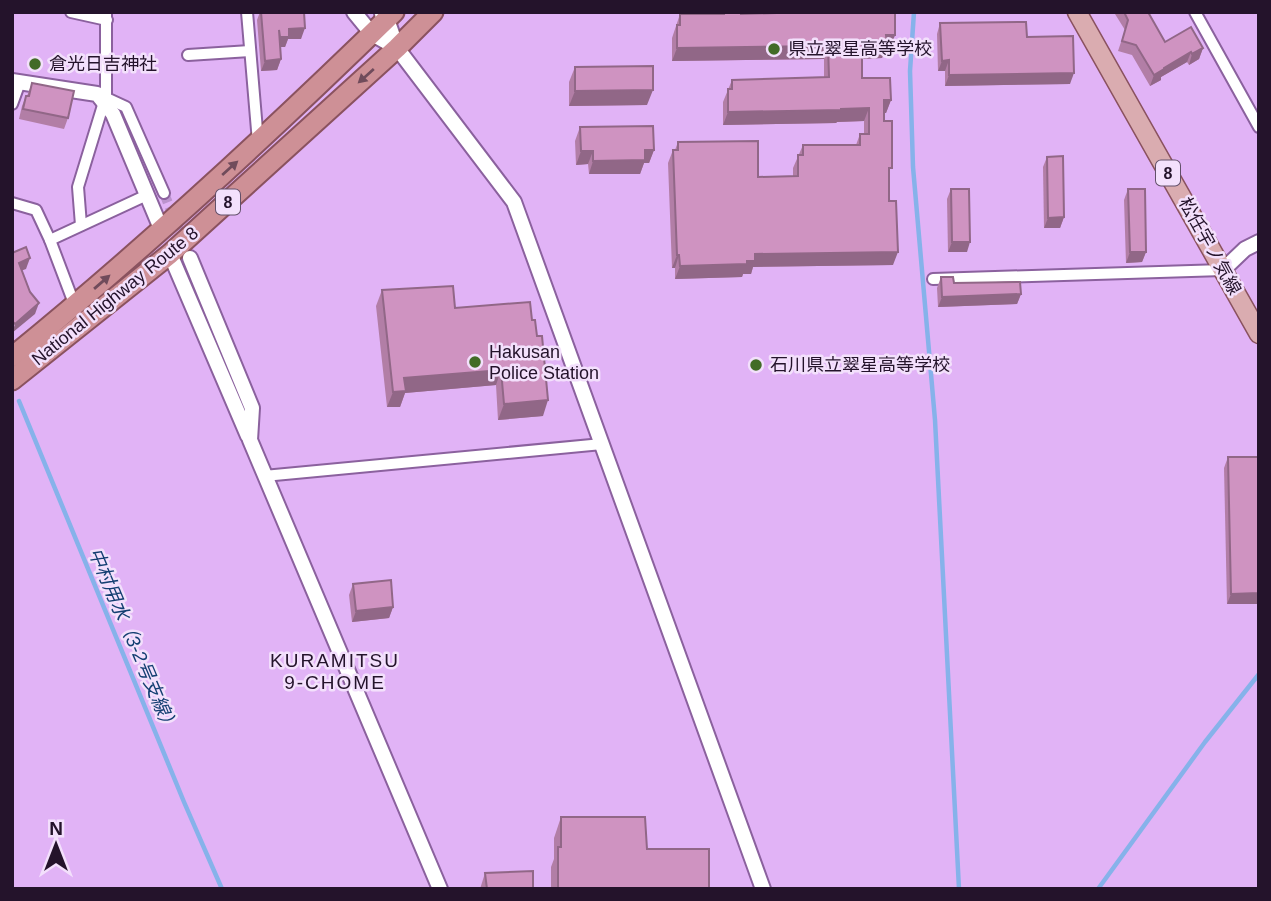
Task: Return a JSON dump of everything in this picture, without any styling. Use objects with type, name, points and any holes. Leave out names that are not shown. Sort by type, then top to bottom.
[{"type":"highway","name":"National Highway Route 8","points":[[12,380],[170,254],[397,48],[433,12]]},
{"type":"highway","name":"National Highway Route 8","points":[[12,357],[162,231],[372,34],[387,14]]},
{"type":"main road","name":"松任宇ノ気線","points":[[1077,12],[1259,334]]},
{"type":"street","points":[[71,12],[107,16],[102,98],[78,187],[80,225]]},
{"type":"street","points":[[247,12],[258,143]]},
{"type":"street","points":[[354,12],[372,34],[397,48]]},
{"type":"street","points":[[1195,12],[1259,127]]},
{"type":"street","points":[[387,14],[397,48],[514,202],[763,889]]},
{"type":"street","points":[[188,55],[250,51]]},
{"type":"street","points":[[12,104],[16,82],[102,98],[126,107],[164,193]]},
{"type":"street","points":[[102,98],[113,114],[162,231]]},
{"type":"street","points":[[50,240],[147,195]]},
{"type":"street","points":[[12,203],[36,210],[75,306]]},
{"type":"street","points":[[933,279],[1223,270],[1245,250],[1259,242]]},
{"type":"street","points":[[170,254],[440,889]]},
{"type":"street","points":[[190,258],[252,408],[250,440]]},
{"type":"street","points":[[264,476],[602,444]]},
{"type":"building","points":[[261,12],[304,12],[305,28],[289,29],[289,37],[280,37],[279,30],[281,59],[265,61]]},
{"type":"building","points":[[895,12],[895,35],[886,35],[887,45],[862,46],[862,78],[890,78],[891,100],[884,100],[884,121],[892,121],[889,201],[896,201],[898,252],[755,254],[755,261],[747,261],[747,264],[680,266],[677,255],[673,150],[678,150],[678,142],[758,141],[758,177],[798,176],[798,155],[803,155],[803,145],[860,145],[860,134],[869,134],[869,108],[728,112],[728,89],[732,89],[732,80],[829,77],[828,46],[677,48],[680,14]]},
{"type":"building","points":[[1124,12],[1148,12],[1165,42],[1191,27],[1203,48],[1192,54],[1191,52],[1154,75],[1136,45],[1122,41],[1128,20]]},
{"type":"building","points":[[1026,22],[1027,37],[1073,36],[1074,73],[949,75],[949,60],[942,61],[940,23]]},
{"type":"building","points":[[653,66],[653,90],[575,91],[575,67]]},
{"type":"building","points":[[32,83],[74,91],[68,118],[23,109]]},
{"type":"building","points":[[653,126],[654,150],[645,150],[645,160],[593,161],[593,151],[581,151],[580,127]]},
{"type":"building","points":[[1063,156],[1064,217],[1048,218],[1047,157]]},
{"type":"building","points":[[951,189],[969,189],[970,242],[952,242]]},
{"type":"building","points":[[1128,189],[1145,189],[1146,252],[1130,252]]},
{"type":"building","points":[[26,247],[30,258],[19,263],[30,292],[39,303],[15,324],[12,321],[12,253]]},
{"type":"building","points":[[941,277],[953,277],[954,283],[1020,282],[1021,294],[942,297]]},
{"type":"building","points":[[453,286],[455,308],[530,302],[537,336],[542,336],[548,400],[504,404],[501,370],[404,378],[406,391],[393,392],[382,290]]},
{"type":"building","points":[[1228,457],[1259,457],[1259,593],[1231,594]]},
{"type":"building","points":[[391,580],[393,607],[356,611],[353,584]]},
{"type":"building","points":[[561,817],[645,817],[647,849],[709,849],[709,889],[558,889]]},
{"type":"building","points":[[533,871],[533,889],[487,889],[485,873]]},
{"type":"waterway","points":[[914,12],[910,71],[913,167],[935,420],[959,889]]},
{"type":"waterway","name":"中村用水（3-2号支線）","points":[[19,401],[222,889]]},
{"type":"waterway","points":[[1098,889],[1205,742],[1259,674]]},
{"type":"tunnel","points":[[164,193],[190,258]]},
{"type":"place","name":"県立翠星高等学校","points":[[774,49]]},
{"type":"place","name":"倉光日吉神社","points":[[35,64]]},
{"type":"place","name":"Hakusan Police Station","points":[[475,362]]},
{"type":"place","name":"石川県立翠星高等学校","points":[[756,365]]},
{"type":"district","name":"KURAMITSU 9-CHOME","points":[[335,671]]}]
